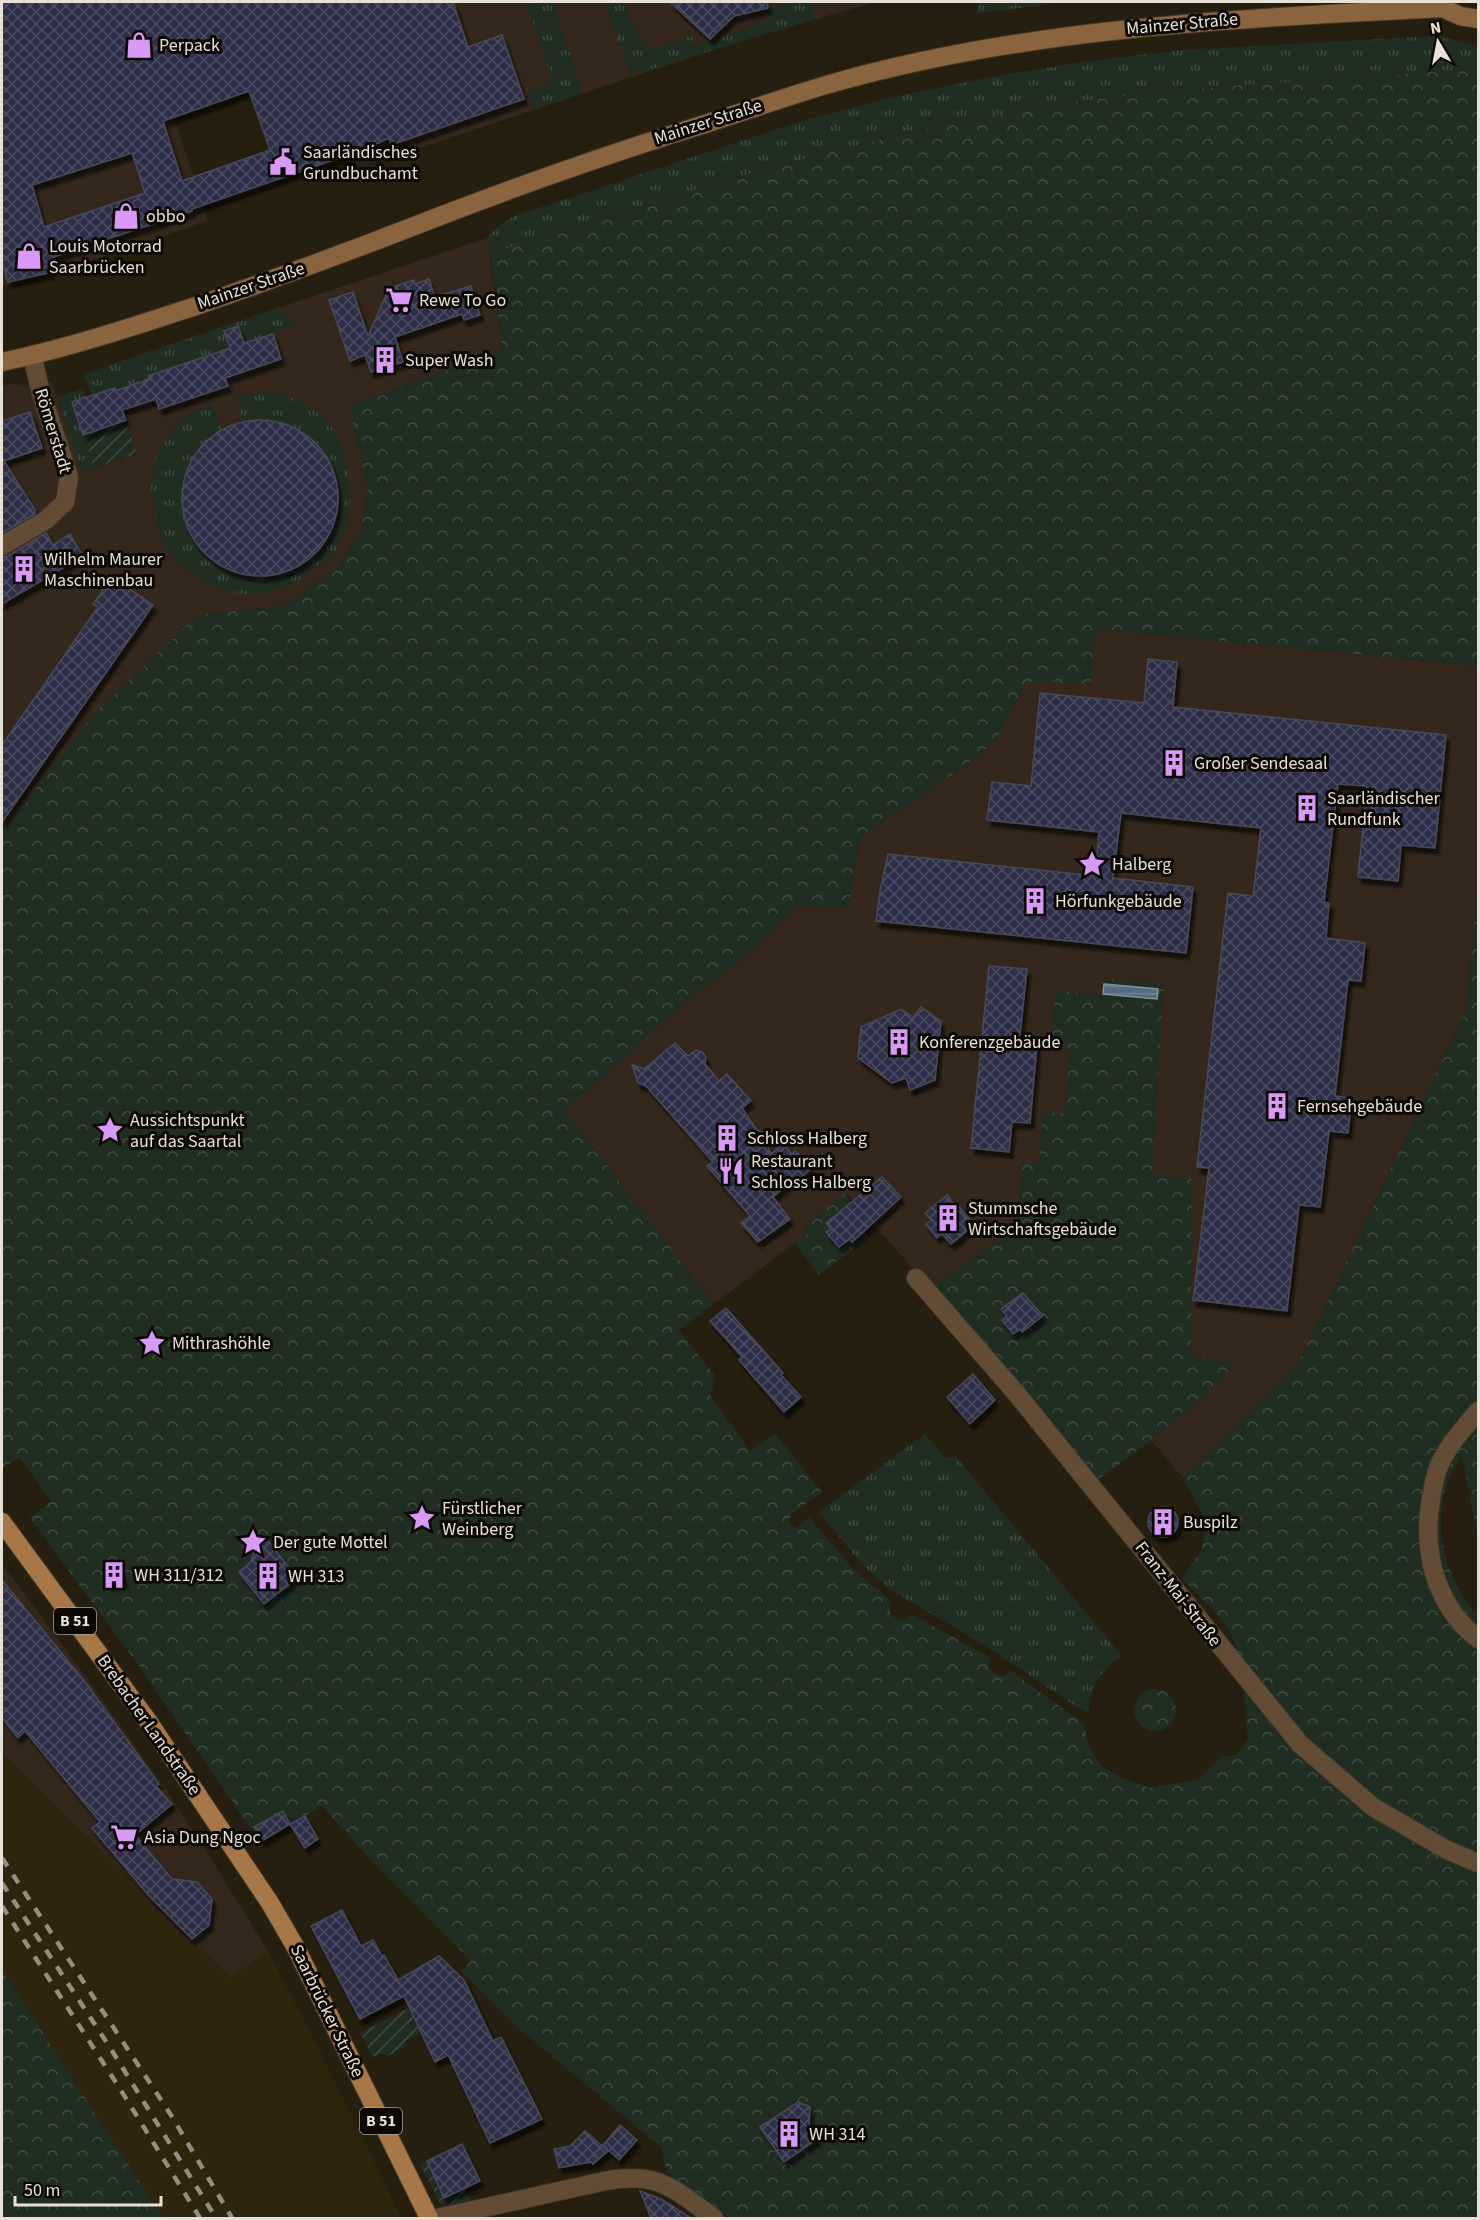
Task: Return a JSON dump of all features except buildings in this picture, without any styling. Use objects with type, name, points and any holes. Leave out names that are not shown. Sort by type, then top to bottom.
[{"type":"main road","name":"Mainzer Straße","points":[[2,362],[94,339],[262,283],[628,148],[756,106],[878,71],[968,52],[1078,34],[1140,27],[1448,5],[1460,16],[1479,19]]},
{"type":"main road","name":"Brebacher Landstraße","points":[[2,1522],[148,1721],[270,1903]]},
{"type":"main road","name":"Saarbrücker Straße","points":[[270,1903],[296,1948],[429,2218]]},
{"type":"street","name":"Römerstadt","points":[[2,546],[46,520],[65,502],[69,477],[41,393],[32,355]]},
{"type":"street","name":"Franz-Mai-Straße","points":[[916,1278],[1003,1377],[1300,1744],[1373,1807],[1447,1850],[1479,1863]]},
{"type":"street","points":[[1479,1412],[1453,1442],[1439,1465],[1427,1532],[1432,1569],[1442,1594],[1453,1614],[1479,1639]]},
{"type":"street","points":[[438,2218],[605,2181],[631,2178],[656,2180],[669,2186],[714,2218]]},
{"type":"shaded area","points":[[2,2],[875,2],[727,45],[384,160],[338,32],[157,66],[208,221],[54,273],[2,286]]},
{"type":"shaded area","points":[[487,238],[503,350],[350,405],[368,491],[361,529],[337,569],[283,606],[198,615],[2,832],[2,386],[52,382],[83,472],[137,454],[108,365]]},
{"type":"shaded area","name":"Saarländischer Rundfunk","points":[[1097,629],[1478,666],[1478,885],[1466,1011],[1298,1364],[1183,1478],[1151,1440],[1099,1479],[846,1193],[807,1224],[806,1235],[714,1304],[564,1111],[682,1005],[742,959],[797,905],[848,907],[861,837],[971,762],[994,743],[1027,681]]},
{"type":"shaded area","points":[[2,1564],[163,1785],[268,1951],[231,1979],[2,1753]]},
{"type":"shaded area","points":[[2,1753],[230,1978],[268,1951],[319,2048],[402,2218],[163,2218],[2,1969]]},
{"type":"green space","points":[[526,2],[553,2],[581,87],[578,95],[534,109],[528,91],[553,82]]},
{"type":"green space","points":[[604,2],[624,2],[631,23],[649,50],[691,36],[695,46],[769,21],[766,8],[795,2],[810,2],[815,19],[631,75]]},
{"type":"green space","points":[[980,2],[1063,2],[976,14]]},
{"type":"green space","points":[[1436,36],[1478,46],[1478,71],[1445,71],[1160,92],[1103,98],[991,116],[864,144],[738,177],[490,254],[487,238],[495,229],[514,216],[799,122],[892,97],[1082,62],[1179,50]]},
{"type":"green space","points":[[1445,71],[1478,71],[1478,666],[1097,629],[1090,684],[1027,681],[994,743],[971,762],[861,837],[848,908],[797,905],[742,959],[682,1005],[565,1111],[714,1304],[679,1330],[716,1377],[710,1395],[750,1451],[775,1433],[822,1492],[792,1514],[789,1519],[790,1524],[795,1528],[809,1517],[853,1569],[892,1602],[889,1607],[895,1618],[908,1619],[911,1614],[991,1658],[988,1662],[994,1673],[999,1676],[1006,1675],[1010,1670],[1084,1724],[1088,1744],[1100,1765],[1124,1779],[1151,1788],[1198,1779],[1222,1757],[1237,1754],[1248,1739],[1241,1673],[1233,1638],[1217,1615],[1182,1579],[1202,1549],[1206,1521],[1183,1478],[1298,1364],[1466,1011],[1478,885],[1478,1540],[1462,1455],[1451,1474],[1444,1495],[1441,1516],[1446,1559],[1454,1579],[1478,1616],[1478,2218],[730,2218],[667,2173],[661,2147],[517,2027],[461,1971],[471,1961],[370,1859],[322,1806],[290,1824],[283,1811],[251,1829],[139,1666],[30,1518],[51,1501],[19,1457],[2,1469],[2,832],[96,711],[198,615],[283,606],[337,569],[361,529],[368,491],[349,405],[503,350],[490,254],[738,177],[864,144],[991,116],[1103,98],[1160,92]]},
{"type":"green space","points":[[277,309],[301,324],[148,376],[149,379],[116,391],[114,388],[92,396],[84,374]]},
{"type":"green space","points":[[83,389],[86,398],[72,403],[94,468],[82,472],[58,397]]},
{"type":"green space","points":[[266,391],[285,395],[306,405],[316,411],[332,427],[342,447],[348,476],[347,520],[337,549],[313,571],[275,590],[258,594],[239,593],[227,591],[204,581],[184,567],[168,550],[157,524],[151,490],[151,475],[157,455],[167,436],[188,415],[213,403],[222,430],[197,454],[184,485],[182,501],[184,517],[190,533],[200,548],[224,567],[250,575],[275,575],[299,566],[319,551],[333,531],[339,506],[336,477],[323,451],[296,429],[271,421],[243,422],[237,397]]},
{"type":"green space","points":[[126,420],[137,454],[94,468],[83,435]]},
{"type":"green space","points":[[1104,979],[1164,983],[1152,1175],[1192,1179],[1191,1356],[1234,1363],[1188,1410],[1099,1479],[933,1288],[1018,1225],[1022,1162],[1039,1163],[1043,1112],[1064,1114],[1070,1048],[1049,1046],[1056,990],[1101,996]]},
{"type":"green space","points":[[845,1193],[868,1237],[819,1275],[795,1243],[806,1235],[807,1224]]},
{"type":"green space","points":[[925,1434],[945,1457],[957,1458],[1121,1655],[1098,1679],[1092,1694],[1089,1712],[1083,1711],[984,1645],[888,1588],[861,1563],[819,1512]]},
{"type":"green space","points":[[1155,1689],[1170,1695],[1176,1710],[1170,1725],[1155,1731],[1140,1725],[1134,1710],[1140,1695]]},
{"type":"green space","points":[[2,1969],[163,2218],[2,2218]]},
{"type":"green space","points":[[409,2008],[421,2033],[407,2040],[407,2046],[388,2056],[382,2053],[373,2057],[360,2033]]},
{"type":"green space","points":[[427,2161],[444,2198],[465,2188],[470,2200],[442,2207],[420,2164]]},
{"type":"water","points":[[1104,984],[1158,989],[1157,999],[1103,994]]},
{"type":"railway","points":[[2,1858],[171,2115],[232,2218]]},
{"type":"railway","points":[[2,1883],[109,2046],[216,2218]]},
{"type":"railway","points":[[2,1906],[200,2218]]},
{"type":"place","name":"Perpack","points":[[139,45]]},
{"type":"place","name":"Saarländisches Grundbuchamt","points":[[283,162]]},
{"type":"place","name":"obbo","points":[[126,216]]},
{"type":"place","name":"Louis Motorrad Saarbrücken","points":[[29,256]]},
{"type":"place","name":"Rewe To Go","points":[[399,300]]},
{"type":"place","name":"Super Wash","points":[[385,360]]},
{"type":"place","name":"Wilhelm Maurer Maschinenbau","points":[[24,569]]},
{"type":"place","name":"Großer Sendesaal","points":[[1174,763]]},
{"type":"place","name":"Saarländischer Rundfunk","points":[[1307,808]]},
{"type":"place","name":"Halberg","points":[[1092,864]]},
{"type":"place","name":"Hörfunkgebäude","points":[[1035,901]]},
{"type":"place","name":"Konferenzgebäude","points":[[899,1042]]},
{"type":"place","name":"Fernsehgebäude","points":[[1277,1106]]},
{"type":"place","name":"Aussichtspunkt auf das Saartal","points":[[110,1130]]},
{"type":"place","name":"Schloss Halberg","points":[[727,1138]]},
{"type":"place","name":"Restaurant Schloss Halberg","points":[[731,1171]]},
{"type":"place","name":"Stummsche Wirtschaftsgebäude","points":[[948,1218]]},
{"type":"place","name":"Mithrashöhle","points":[[152,1343]]},
{"type":"place","name":"Fürstlicher Weinberg","points":[[422,1518]]},
{"type":"place","name":"Buspilz","points":[[1163,1522]]},
{"type":"place","name":"Der gute Mottel","points":[[253,1542]]},
{"type":"place","name":"WH 311/312","points":[[114,1575]]},
{"type":"place","name":"WH 313","points":[[268,1576]]},
{"type":"place","name":"Asia Dung Ngoc","points":[[124,1837]]},
{"type":"place","name":"WH 314","points":[[789,2134]]}]
